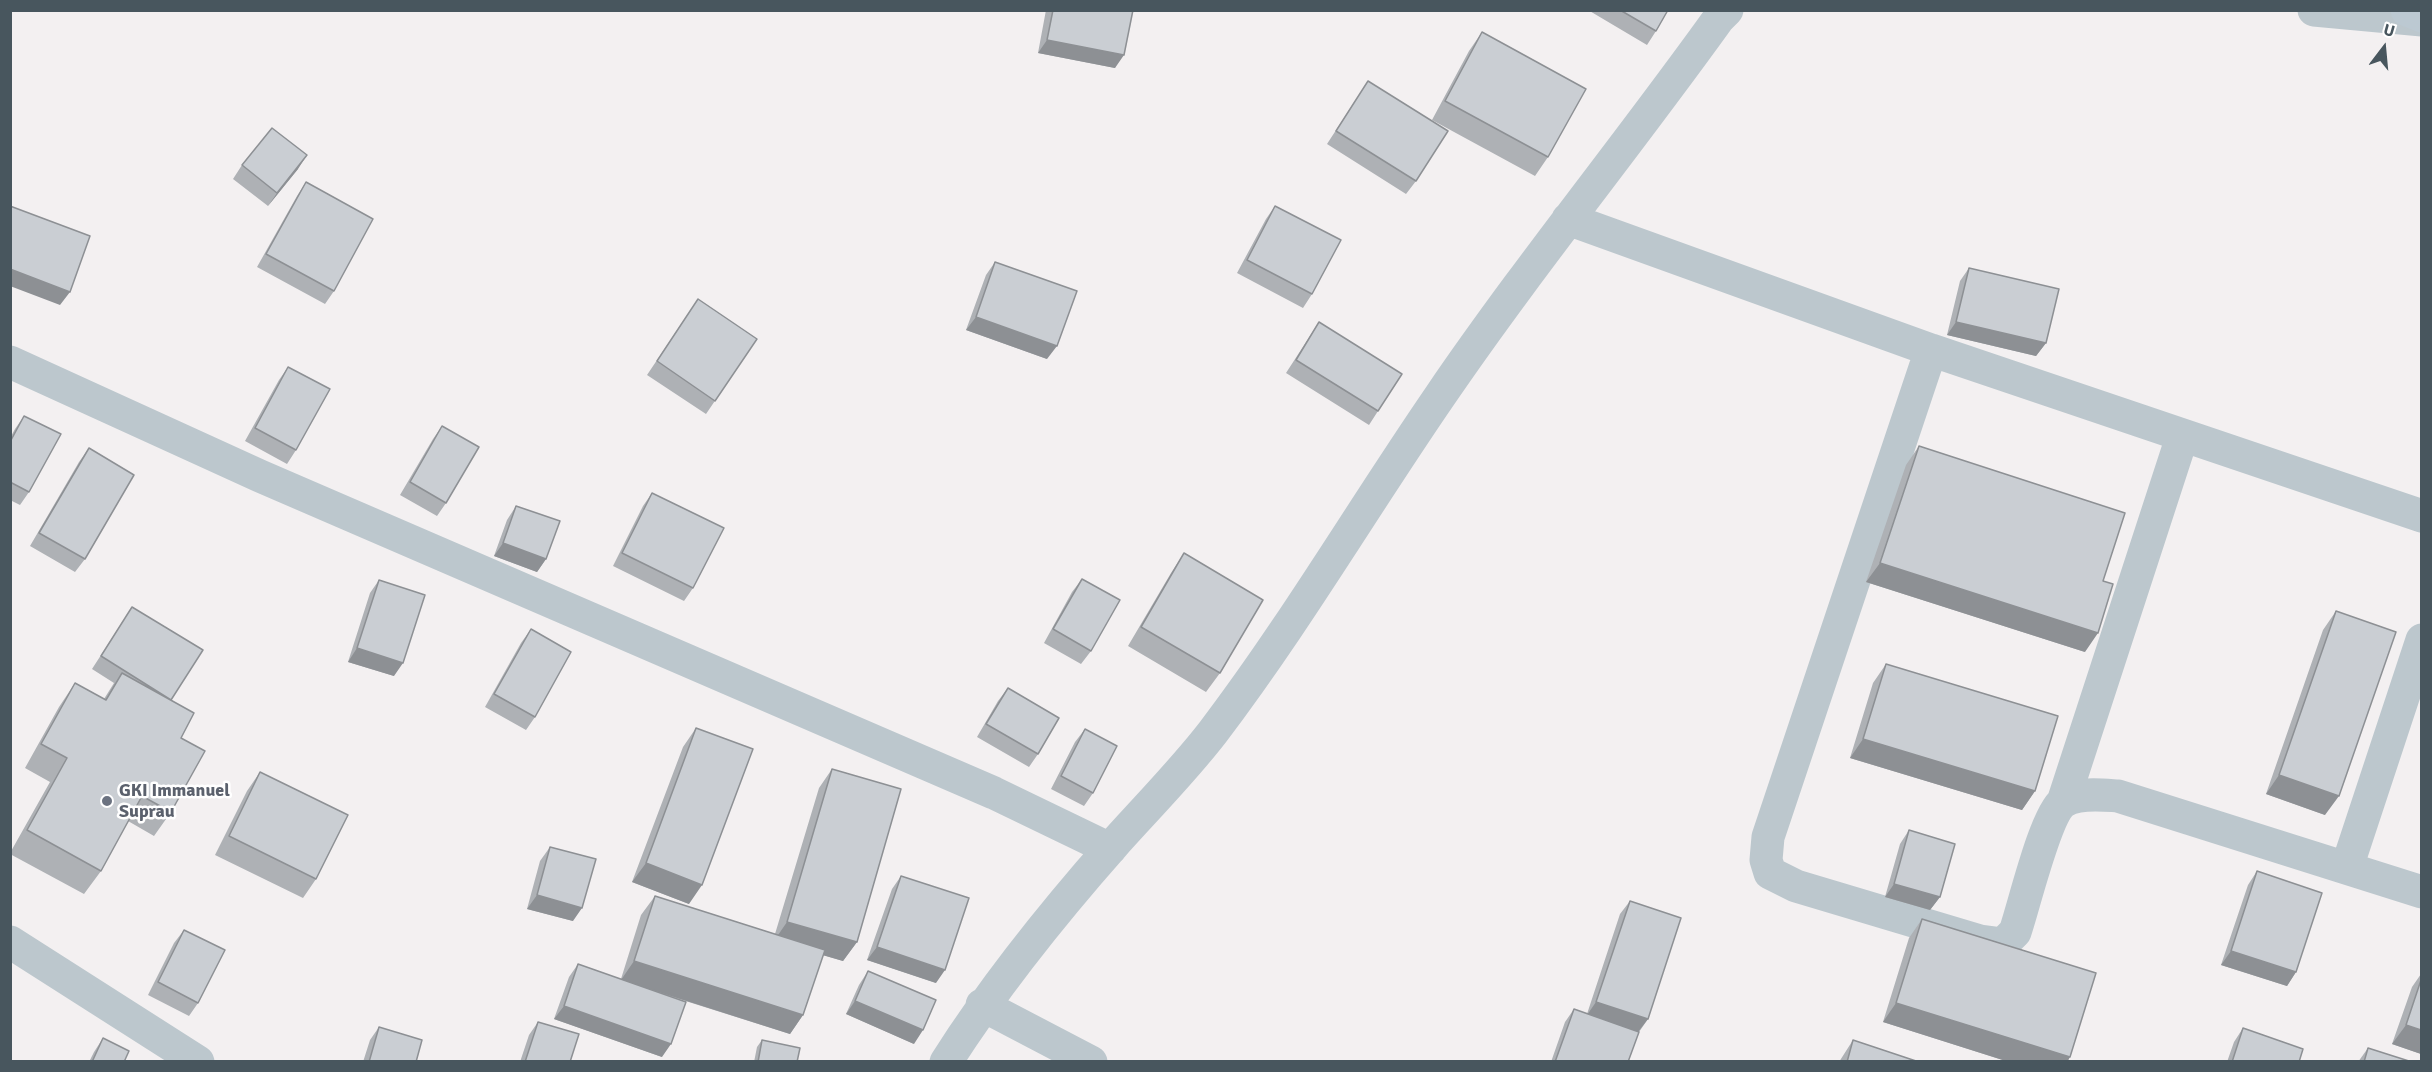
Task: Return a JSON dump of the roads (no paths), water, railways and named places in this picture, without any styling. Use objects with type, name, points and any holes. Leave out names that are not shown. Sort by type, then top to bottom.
[{"type":"main road","points":[[2407,10],[2421,18]]},
{"type":"street","points":[[946,1062],[982,1005],[1110,849],[1211,735],[1309,599],[1440,396],[1568,219],[1653,111],[1727,10]]},
{"type":"street","points":[[2314,10],[2421,18]]},
{"type":"street","points":[[1568,219],[1931,350],[2182,437],[2421,516]]},
{"type":"street","points":[[1931,350],[1768,837],[1766,860],[1770,873],[1796,886],[1980,941],[2003,944],[2015,932],[2048,826],[2063,802],[2182,437]]},
{"type":"street","points":[[10,362],[260,476],[994,793],[1110,849]]},
{"type":"street","points":[[2347,867],[2421,640]]},
{"type":"street","points":[[2063,802],[2083,795],[2118,796],[2421,892]]},
{"type":"street","points":[[10,942],[198,1062]]},
{"type":"street","points":[[982,1005],[1091,1062]]},
{"type":"place","name":"GKI Immanuel Suprau","points":[[107,801]]}]
